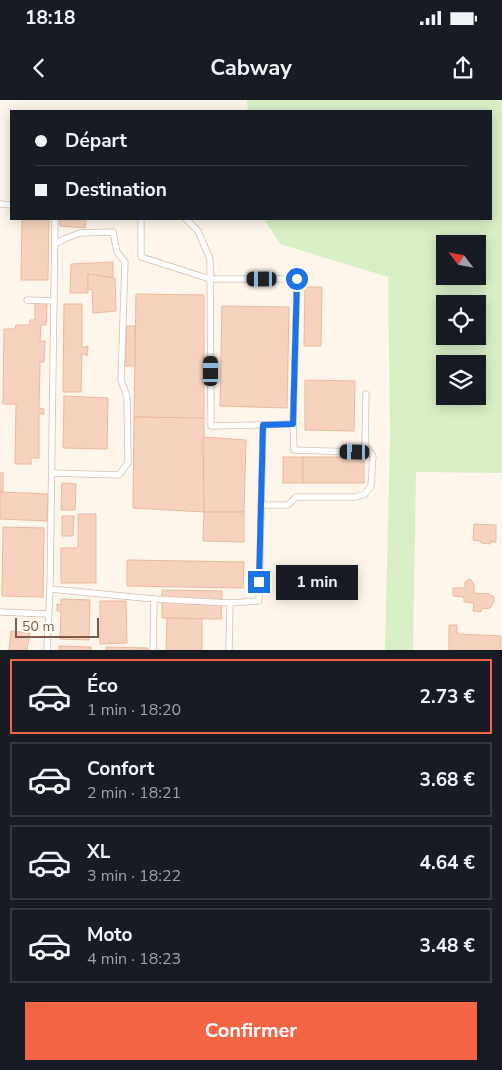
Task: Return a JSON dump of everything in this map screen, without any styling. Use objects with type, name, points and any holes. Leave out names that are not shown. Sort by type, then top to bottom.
[{"type":"lane","points":[[47,650],[50,589],[55,220]]},
{"type":"lane","points":[[141,220],[141,257],[210,279],[297,279],[294,450],[355,452]]},
{"type":"lane","points":[[187,220],[198,231],[210,259],[211,426],[293,424]]},
{"type":"lane","points":[[52,474],[119,475],[128,463],[127,398],[120,380],[125,262],[117,252],[113,232],[80,233],[55,244]]},
{"type":"lane","points":[[27,300],[54,301]]},
{"type":"lane","points":[[261,505],[288,505],[296,497],[355,497],[365,494],[371,486],[373,456],[365,446],[366,394]]},
{"type":"lane","points":[[50,589],[154,599],[230,603],[258,601],[263,425]]},
{"type":"lane","points":[[153,650],[154,599]]},
{"type":"lane","points":[[229,650],[230,603]]},
{"type":"lane","points":[[0,612],[48,614]]},
{"type":"green space","points":[[247,100],[502,100],[502,473],[416,472],[413,650],[385,650],[390,435],[388,277],[280,244],[265,220],[492,220],[492,110],[248,110]]},
{"type":"building","points":[[22,220],[49,220],[48,280],[21,280]]},
{"type":"building","points":[[60,220],[86,220],[85,228],[60,226]]},
{"type":"building","points":[[113,262],[113,278],[88,274],[88,293],[70,293],[71,264]]},
{"type":"building","points":[[88,274],[115,278],[116,311],[93,313],[92,290],[88,289]]},
{"type":"building","points":[[305,287],[322,287],[321,346],[304,346]]},
{"type":"building","points":[[136,294],[204,295],[204,418],[134,417]]},
{"type":"building","points":[[35,303],[47,303],[46,325],[41,325],[40,341],[45,341],[44,362],[40,362],[39,408],[44,409],[44,414],[39,414],[39,458],[31,458],[31,464],[15,464],[16,404],[3,404],[4,329],[15,329],[16,325],[30,325],[30,320],[35,320]]},
{"type":"building","points":[[64,304],[82,304],[82,348],[88,346],[87,356],[82,353],[81,392],[63,392]]},
{"type":"building","points":[[222,306],[289,307],[287,408],[220,406]]},
{"type":"building","points":[[126,326],[135,326],[135,366],[126,366]]},
{"type":"building","points":[[305,380],[355,381],[354,431],[305,430]]},
{"type":"building","points":[[64,396],[108,398],[107,449],[63,448]]},
{"type":"building","points":[[134,417],[204,418],[204,512],[133,508]]},
{"type":"building","points":[[203,437],[246,440],[244,512],[204,512]]},
{"type":"building","points":[[283,457],[303,457],[303,483],[283,483]]},
{"type":"building","points":[[303,457],[364,457],[364,483],[303,483]]},
{"type":"building","points":[[0,473],[3,473],[3,492],[0,492]]},
{"type":"building","points":[[62,483],[76,484],[75,510],[61,510]]},
{"type":"building","points":[[0,492],[48,494],[47,521],[0,519]]},
{"type":"building","points":[[204,512],[244,512],[244,542],[203,541]]},
{"type":"building","points":[[78,514],[96,514],[96,583],[61,583],[61,548],[78,548]]},
{"type":"building","points":[[62,516],[74,516],[73,536],[62,536]]},
{"type":"building","points":[[474,524],[496,525],[496,542],[490,542],[490,544],[473,540]]},
{"type":"building","points":[[3,527],[44,528],[43,597],[2,596]]},
{"type":"building","points":[[127,560],[244,562],[243,588],[127,586]]},
{"type":"building","points":[[469,579],[474,584],[474,593],[489,594],[494,597],[494,602],[490,608],[481,609],[481,612],[473,611],[474,603],[464,602],[464,597],[453,596],[453,588],[465,588],[465,582]]},
{"type":"building","points":[[162,590],[222,591],[221,619],[162,618]]},
{"type":"building","points":[[61,599],[90,600],[89,640],[60,639],[61,611],[57,611],[57,604],[61,605]]},
{"type":"building","points":[[100,601],[126,601],[127,643],[100,644]]},
{"type":"building","points":[[167,618],[202,619],[202,650],[166,650]]},
{"type":"building","points":[[449,625],[457,625],[457,634],[501,636],[501,650],[449,650]]},
{"type":"building","points":[[11,631],[30,633],[27,650],[9,650]]},
{"type":"building","points":[[59,646],[91,647],[91,650],[59,650]]},
{"type":"building","points":[[106,647],[148,648],[148,650],[106,650]]},
{"type":"route","points":[[259,582],[263,425],[293,424],[297,279]]}]
